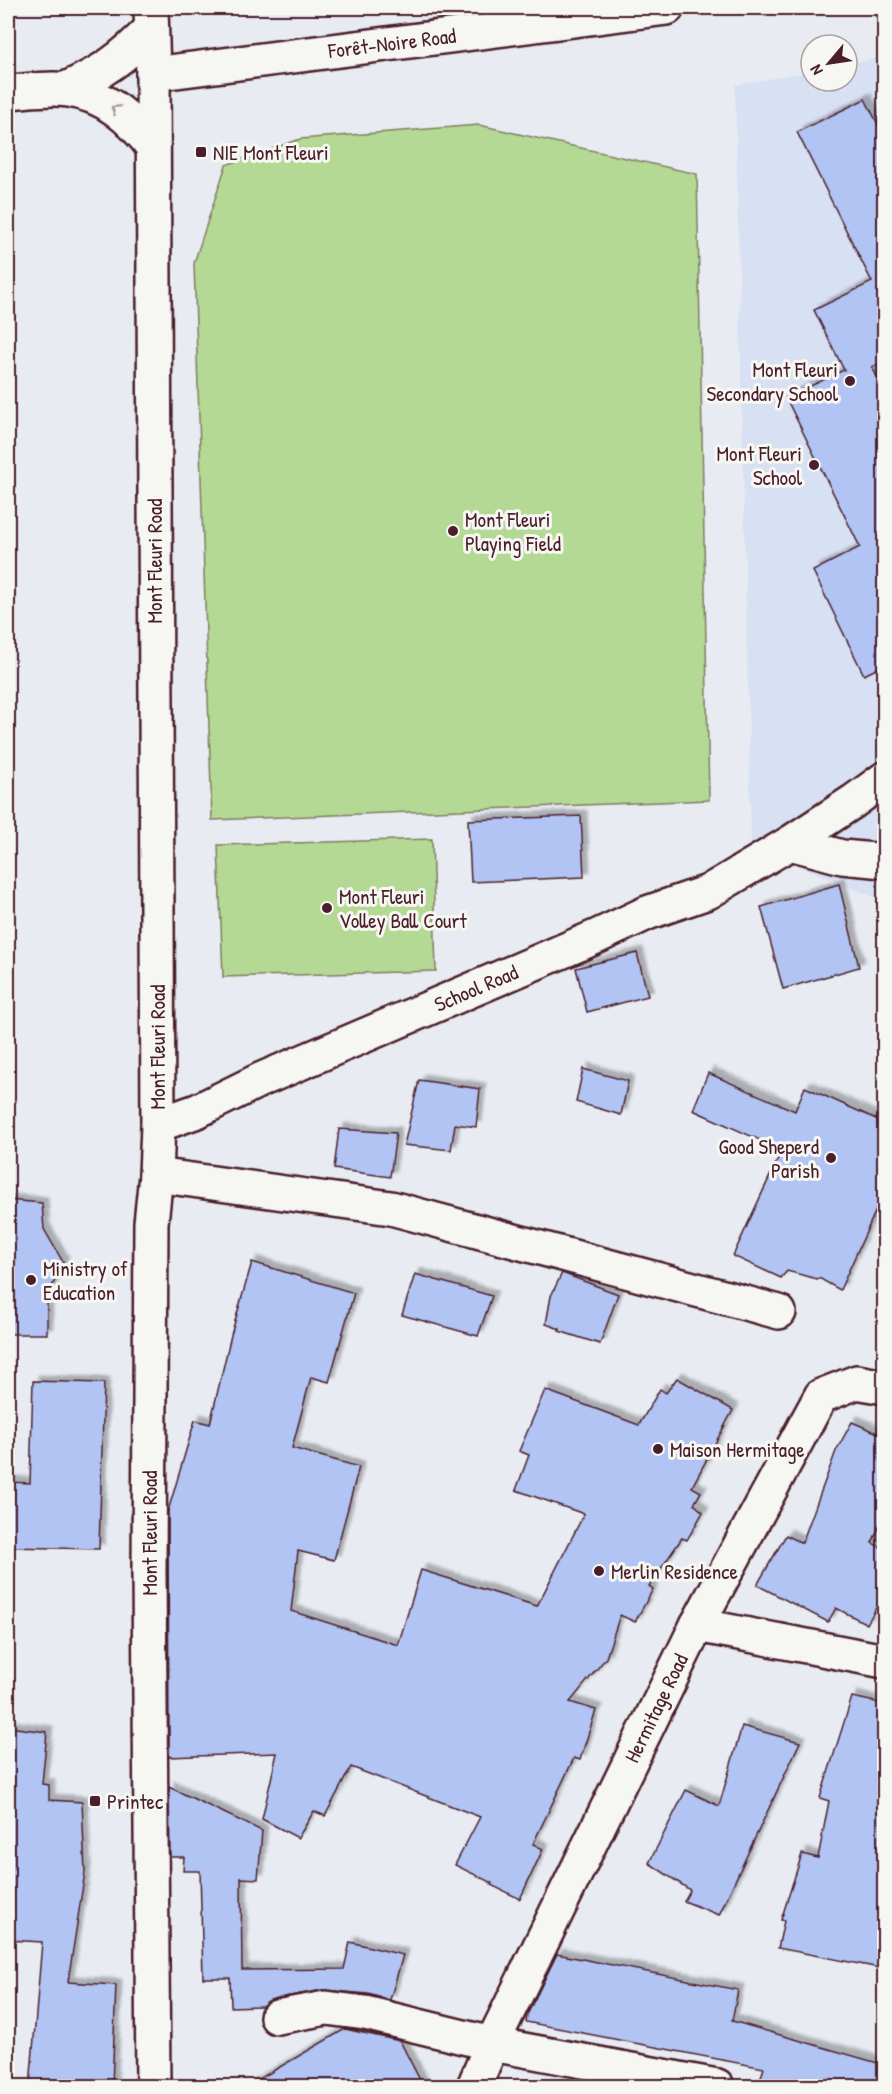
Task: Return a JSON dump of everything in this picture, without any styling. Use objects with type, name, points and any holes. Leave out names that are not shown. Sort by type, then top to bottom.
[{"type":"street","name":"Forêt-Noire Road","points":[[153,74],[667,8]]},
{"type":"street","name":"Mont Fleuri Road","points":[[151,18],[158,1125],[151,1223],[148,1571],[153,2086]]},
{"type":"street","points":[[66,89],[98,74],[127,54],[151,18]]},
{"type":"street","points":[[8,92],[66,89],[92,96],[116,108],[137,126],[153,147]]},
{"type":"street","name":"School Road","points":[[158,1125],[197,1111],[260,1080],[647,913],[708,892],[790,843],[885,779]]},
{"type":"street","points":[[790,843],[842,857],[885,861]]},
{"type":"street","points":[[156,1174],[391,1208],[779,1312]]},
{"type":"street","name":"Hermitage Road","points":[[474,2086],[492,2044],[697,1625],[821,1396],[857,1382],[885,1387]]},
{"type":"street","points":[[697,1625],[885,1661]]},
{"type":"street","points":[[277,2017],[326,2008],[365,2013],[492,2044],[717,2086]]},
{"type":"shaded area","name":"Mont Fleuri School","points":[[884,57],[884,901],[751,846],[735,85],[799,73],[799,93],[859,93],[859,62]]},
{"type":"green space","name":"Mont Fleuri Playing Field","points":[[479,125],[697,174],[709,800],[212,820],[194,263],[226,165],[300,139]]},
{"type":"green space","name":"Mont Fleuri Volley Ball Court","points":[[432,839],[436,971],[223,977],[218,845]]},
{"type":"building","name":"Mont Fleuri Secondary School","points":[[865,99],[885,138],[885,361],[872,367],[885,392],[885,665],[864,675],[813,571],[860,547],[786,398],[844,370],[814,310],[872,282],[797,132]]},
{"type":"building","points":[[581,816],[584,877],[471,882],[468,820]]},
{"type":"building","points":[[839,884],[859,967],[783,989],[761,907]]},
{"type":"building","points":[[637,953],[648,996],[587,1012],[576,968]]},
{"type":"building","points":[[583,1069],[628,1081],[621,1115],[576,1102]]},
{"type":"building","name":"Good Sheperd Parish","points":[[708,1073],[795,1111],[805,1087],[885,1123],[885,1190],[840,1290],[819,1278],[787,1271],[781,1278],[733,1256],[782,1150],[693,1110]]},
{"type":"building","points":[[419,1080],[480,1089],[476,1127],[455,1124],[451,1150],[404,1145]]},
{"type":"building","points":[[339,1129],[396,1133],[390,1177],[334,1169]]},
{"type":"building","name":"Ministry of Education","points":[[8,1200],[42,1203],[44,1229],[63,1262],[47,1298],[47,1334],[10,1334]]},
{"type":"building","points":[[252,1262],[354,1293],[329,1382],[311,1377],[292,1448],[359,1467],[334,1560],[298,1551],[291,1611],[398,1645],[421,1570],[537,1606],[584,1514],[516,1490],[529,1455],[519,1451],[545,1390],[639,1425],[660,1389],[666,1393],[677,1378],[733,1410],[692,1487],[701,1492],[694,1504],[703,1512],[687,1540],[682,1538],[649,1586],[653,1589],[635,1622],[620,1615],[606,1658],[570,1702],[596,1710],[580,1760],[574,1758],[533,1844],[543,1849],[520,1899],[455,1865],[480,1817],[351,1767],[325,1816],[314,1811],[298,1838],[262,1819],[277,1753],[169,1757],[168,1511],[195,1420],[210,1424],[231,1335]]},
{"type":"building","points":[[562,1273],[618,1294],[600,1344],[559,1331],[560,1329],[546,1324],[551,1296]]},
{"type":"building","points":[[415,1274],[492,1296],[478,1336],[402,1315]]},
{"type":"building","points":[[33,1381],[104,1383],[99,1549],[8,1547],[8,1482],[30,1483]]},
{"type":"building","points":[[852,1422],[885,1436],[885,1513],[872,1543],[885,1549],[885,1588],[867,1624],[836,1608],[828,1622],[757,1585],[786,1535],[802,1543],[836,1451]]},
{"type":"building","points":[[852,1697],[885,1704],[885,1969],[778,1948],[784,1921],[781,1920],[802,1854],[818,1858],[829,1801],[820,1798]]},
{"type":"building","points":[[742,1726],[800,1742],[719,1915],[684,1901],[690,1890],[649,1863],[686,1790],[719,1806]]},
{"type":"building","points":[[8,1727],[47,1732],[42,1784],[49,1785],[49,1800],[82,1802],[85,1872],[68,1982],[116,1985],[112,2086],[30,2086],[42,1942],[8,1940]]},
{"type":"building","points":[[169,1787],[262,1831],[258,1879],[241,1878],[242,1970],[344,1969],[350,1942],[403,1955],[390,2000],[368,1994],[323,1990],[274,1999],[262,2006],[231,2007],[230,1978],[203,1978],[200,1871],[183,1871],[184,1857],[170,1857]]},
{"type":"building","points":[[557,1954],[738,1990],[732,2021],[885,2065],[885,2086],[758,2086],[764,2068],[526,2022],[527,2015]]},
{"type":"building","points":[[345,2029],[400,2041],[423,2086],[247,2086]]},
{"type":"place","name":"NIE Mont Fleuri","points":[[201,152]]},
{"type":"place","name":"Mont Fleuri Secondary School","points":[[850,381]]},
{"type":"place","name":"Mont Fleuri School","points":[[814,465]]},
{"type":"place","name":"Mont Fleuri Playing Field","points":[[453,531]]},
{"type":"place","name":"Mont Fleuri Volley Ball Court","points":[[327,908]]},
{"type":"place","name":"Good Sheperd Parish","points":[[831,1158]]},
{"type":"place","name":"Ministry of Education","points":[[31,1280]]},
{"type":"place","name":"Maison Hermitage","points":[[658,1449]]},
{"type":"place","name":"Merlin Residence","points":[[599,1571]]},
{"type":"place","name":"Printec","points":[[95,1801]]}]
